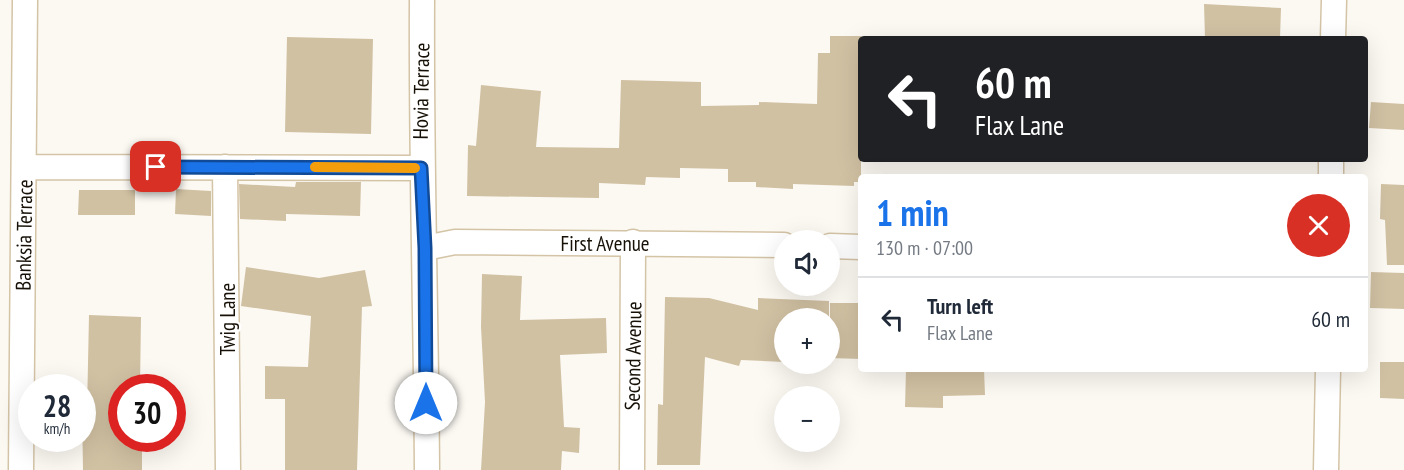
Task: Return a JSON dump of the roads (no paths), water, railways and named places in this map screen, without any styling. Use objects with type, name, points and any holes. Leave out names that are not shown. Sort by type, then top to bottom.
[{"type":"street","name":"Banksia Terrace","points":[[21,470],[25,0]]},
{"type":"street","name":"Hovia Terrace","points":[[422,0],[421,168],[425,248],[426,470]]},
{"type":"street","points":[[1333,36],[1334,0]]},
{"type":"street","points":[[24,167],[421,168]]},
{"type":"street","name":"Twig Lane","points":[[225,167],[228,470]]},
{"type":"street","name":"First Avenue","points":[[425,248],[455,242],[774,245]]},
{"type":"street","name":"Second Avenue","points":[[632,470],[633,242]]},
{"type":"street","points":[[840,246],[858,247]]},
{"type":"street","points":[[1326,470],[1328,372]]}]
